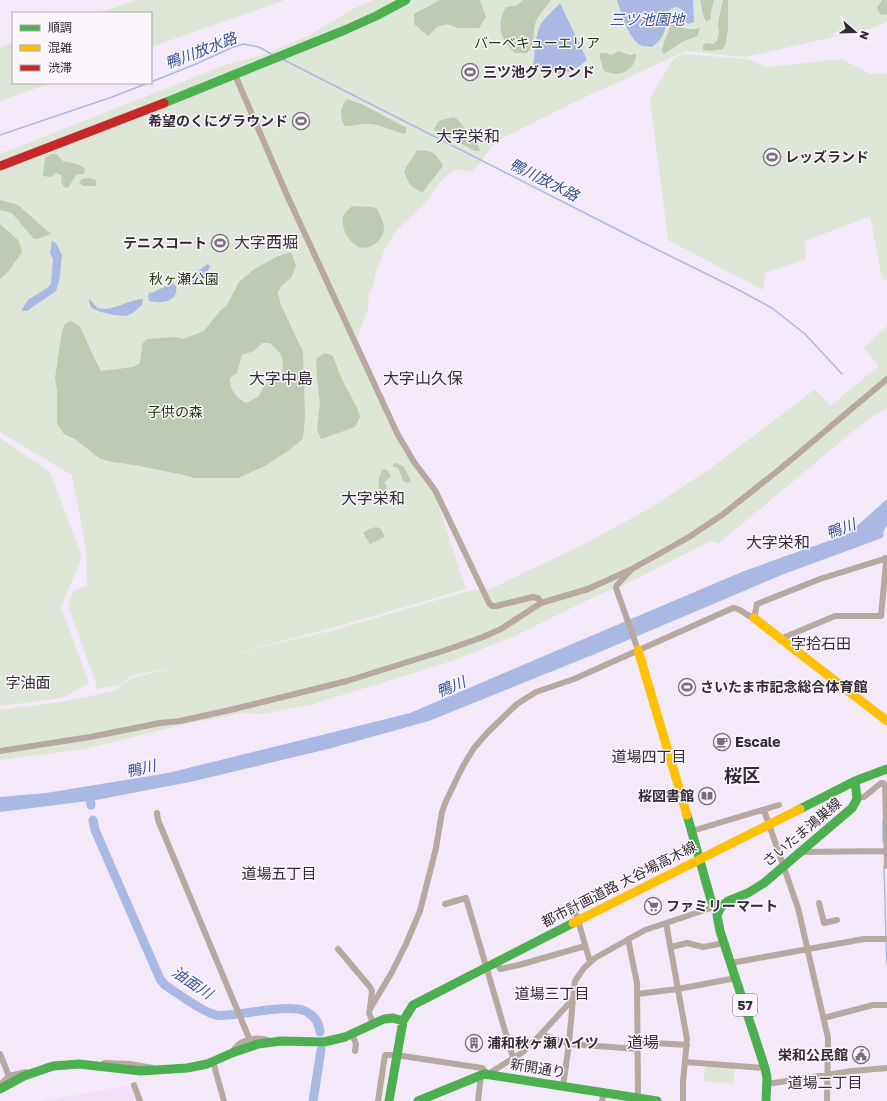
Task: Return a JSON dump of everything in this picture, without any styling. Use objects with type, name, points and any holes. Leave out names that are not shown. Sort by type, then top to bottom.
[{"type":"street","points":[[0,166],[263,64],[375,17],[406,0]]},
{"type":"street","points":[[235,75],[397,433],[414,462],[435,490],[489,603],[492,606],[496,606],[533,597],[538,598],[541,603]]},
{"type":"street","points":[[0,751],[90,737],[160,723],[180,721],[252,705],[347,681],[483,637],[501,629],[541,603],[570,595],[632,569],[688,537],[734,507],[887,379]]},
{"type":"street","points":[[754,618],[757,604],[826,576],[886,558],[881,616],[835,616],[785,636],[782,640]]},
{"type":"street","points":[[563,1086],[575,981],[590,962],[645,930],[716,909],[711,900],[692,831],[692,817],[638,649],[617,593],[617,585],[632,569]]},
{"type":"street","points":[[370,1009],[392,972],[417,917],[433,861],[442,812],[463,766],[474,748],[488,732],[517,704],[536,692],[574,679],[638,649],[736,608],[749,617],[754,618],[887,721]]},
{"type":"street","points":[[854,781],[887,769]]},
{"type":"street","name":"さいたま鴻巣線","points":[[716,909],[754,890],[852,808],[855,805],[858,795],[854,781]]},
{"type":"street","name":"都市計画道路 大谷場高木線","points":[[403,1021],[413,1005],[419,1001],[854,781]]},
{"type":"street","points":[[857,798],[864,797],[881,783],[884,784],[886,788],[887,866]]},
{"type":"street","points":[[692,831],[779,806]]},
{"type":"street","points":[[764,810],[798,908],[824,1018],[828,1038],[827,1101]]},
{"type":"street","points":[[157,813],[161,828],[250,1038]]},
{"type":"street","points":[[800,852],[887,851]]},
{"type":"street","points":[[445,904],[466,898],[513,1058]]},
{"type":"street","points":[[819,903],[824,924],[837,920]]},
{"type":"street","name":"57","points":[[716,909],[717,920],[724,943],[765,1068],[767,1084],[766,1101]]},
{"type":"street","points":[[575,910],[590,962]]},
{"type":"street","points":[[666,923],[687,1045],[683,1082],[684,1101]]},
{"type":"street","points":[[628,939],[637,983],[638,1098]]},
{"type":"street","points":[[731,963],[864,939],[887,939]]},
{"type":"street","points":[[671,947],[687,944],[703,947],[724,943]]},
{"type":"street","points":[[497,962],[500,969],[585,946]]},
{"type":"street","points":[[338,949],[372,990],[369,1004],[373,1023]]},
{"type":"street","points":[[637,994],[678,989],[736,978]]},
{"type":"street","points":[[418,1101],[484,1074],[523,1052],[573,999]]},
{"type":"street","points":[[824,1018],[873,1005],[887,1006]]},
{"type":"street","points":[[0,1089],[33,1072],[53,1066],[79,1064],[136,1071],[186,1068],[213,1062],[232,1053],[258,1044],[272,1042],[324,1042],[345,1037],[373,1023],[387,1018],[403,1021],[389,1101]]},
{"type":"street","points":[[352,1034],[356,1044],[355,1051]]},
{"type":"street","points":[[541,1034],[569,1044],[638,1046],[687,1045]]},
{"type":"street","points":[[232,1053],[234,1048],[250,1038],[266,1039],[272,1042]]},
{"type":"street","points":[[0,1054],[9,1076]]},
{"type":"street","points":[[378,1101],[385,1055],[396,1055],[482,1068],[484,1074],[478,1101]]},
{"type":"street","points":[[213,1062],[224,1101]]},
{"type":"street","points":[[685,1062],[765,1068]]},
{"type":"street","points":[[767,1084],[852,1071],[887,1068]]},
{"type":"street","points":[[0,1085],[9,1076],[29,1071],[33,1072]]},
{"type":"street","name":"新開通り","points":[[484,1074],[563,1086],[603,1097],[638,1098],[657,1101]]},
{"type":"street","points":[[134,1085],[140,1101]]},
{"type":"shaded area","points":[[127,1086],[132,1087],[137,1101],[40,1101]]},
{"type":"green space","points":[[136,0],[285,0],[152,47],[152,12],[102,12]]},
{"type":"green space","name":"秋ヶ瀬公園","points":[[374,0],[887,0],[887,22],[873,28],[745,57],[686,51],[579,100],[495,142],[473,172],[456,169],[444,179],[430,198],[396,231],[385,249],[369,294],[368,309],[355,343],[386,412],[434,492],[466,589],[339,626],[229,655],[334,630],[468,591],[490,589],[584,544],[647,510],[711,468],[815,389],[830,406],[879,366],[864,348],[887,326],[887,408],[868,419],[718,544],[711,541],[624,585],[598,595],[515,636],[452,661],[310,705],[262,714],[244,713],[186,724],[84,749],[0,760],[0,710],[60,702],[114,691],[132,678],[177,667],[130,676],[121,685],[97,689],[68,606],[74,590],[87,586],[86,549],[72,475],[0,432],[0,154],[228,64],[263,55],[310,35],[351,10]]},
{"type":"green space","points":[[440,0],[480,0],[486,17],[479,28],[458,28],[446,24],[437,27],[428,36],[414,24],[414,14]]},
{"type":"green space","points":[[523,0],[551,0],[536,21],[533,43],[530,50],[527,53],[515,53],[506,43],[500,26],[506,7],[517,5]]},
{"type":"green space","points":[[700,0],[714,0],[711,19],[706,22],[703,14]]},
{"type":"green space","points":[[723,0],[728,0],[728,29],[725,46],[722,49],[710,51],[703,50],[703,45],[706,43],[713,44],[717,41],[719,32],[719,18]]},
{"type":"green space","points":[[882,0],[887,0],[887,14],[881,15],[877,8]]},
{"type":"green space","points":[[673,17],[681,27],[689,29],[700,28],[697,36],[682,42],[664,54],[662,51],[663,46]]},
{"type":"green space","points":[[12,43],[12,84],[48,84],[0,101],[0,47]]},
{"type":"green space","points":[[618,51],[630,55],[636,54],[635,61],[631,67],[624,72],[615,74],[604,71],[600,53],[612,55]]},
{"type":"green space","name":"レッズランド","points":[[683,54],[747,59],[766,67],[842,59],[870,74],[887,73],[887,280],[882,278],[870,216],[805,241],[806,259],[765,273],[763,290],[668,240],[650,98],[673,59]]},
{"type":"green space","points":[[347,99],[361,104],[407,128],[405,134],[373,124],[345,126],[341,112]]},
{"type":"green space","points":[[454,117],[460,122],[475,141],[480,151],[475,151],[434,130],[438,121]]},
{"type":"green space","points":[[417,150],[433,153],[443,166],[422,193],[410,185],[404,172]]},
{"type":"green space","points":[[51,154],[56,154],[63,161],[82,166],[85,169],[84,174],[79,174],[73,178],[68,188],[64,187],[61,182],[62,175],[56,173],[51,177],[43,176],[45,158]]},
{"type":"green space","points":[[89,178],[96,180],[96,186],[83,186],[79,183],[82,179]]},
{"type":"green space","points":[[0,200],[18,205],[51,234],[37,239],[33,238],[12,213],[0,210]]},
{"type":"green space","points":[[352,206],[372,207],[378,209],[384,224],[384,229],[379,241],[375,244],[363,248],[359,247],[351,242],[345,233],[343,228],[343,217]]},
{"type":"green space","points":[[0,224],[19,241],[22,252],[8,272],[0,279]]},
{"type":"green space","name":"子供の森","points":[[291,252],[296,266],[291,278],[281,286],[278,293],[281,305],[303,352],[305,417],[303,439],[288,451],[263,467],[238,478],[194,478],[135,465],[112,462],[99,458],[75,439],[64,434],[57,424],[57,391],[55,378],[62,331],[65,324],[71,321],[80,326],[101,371],[133,367],[140,363],[142,344],[147,339],[176,337],[183,339],[204,331],[220,311],[227,305],[239,282],[253,270],[276,257]],"holes":[[[262,343],[269,343],[280,354],[283,370],[275,379],[271,379],[263,388],[258,397],[246,403],[234,393],[231,387],[230,378],[237,373],[242,355],[254,351]]]},
{"type":"green space","points":[[325,353],[333,356],[342,380],[356,405],[360,417],[355,427],[321,439],[317,429],[320,403],[316,359]]},
{"type":"green space","points":[[0,438],[50,472],[82,557],[61,607],[89,683],[63,698],[0,706]]},
{"type":"green space","points":[[397,463],[404,467],[411,481],[407,483],[403,481],[399,470],[396,467],[393,467],[393,464]]},
{"type":"green space","points":[[384,469],[388,471],[391,476],[384,483],[387,486],[391,497],[386,500],[379,488],[379,476]]},
{"type":"green space","points":[[376,527],[381,529],[385,537],[370,544],[363,533]]},
{"type":"green space","points":[[705,1066],[735,1068],[733,1084],[704,1081]]},
{"type":"water","name":"三ツ池園地","points":[[617,0],[693,0],[694,22],[689,24],[685,22],[682,10],[677,7],[670,9],[664,34],[652,47],[643,46],[636,42],[632,37],[623,18]]},
{"type":"water","name":"三ツ池園地","points":[[560,3],[587,60],[573,70],[562,74],[556,74],[533,65],[536,38],[539,28],[545,18]]},
{"type":"water","points":[[52,241],[56,243],[62,255],[59,282],[56,291],[27,311],[22,311],[29,299],[51,284],[53,259],[50,253]]},
{"type":"water","points":[[208,264],[210,267],[205,275],[197,282],[181,282],[182,280],[193,275]]},
{"type":"water","points":[[172,283],[176,286],[176,291],[175,296],[172,299],[164,302],[149,301],[149,293]]},
{"type":"water","points":[[89,299],[98,308],[108,309],[143,299],[142,305],[134,312],[126,316],[121,316],[95,310],[90,306]]},
{"type":"water","points":[[887,499],[887,525],[883,532],[884,536],[882,538],[784,574],[595,654],[429,721],[328,749],[190,782],[96,800],[0,812],[0,797],[46,793],[168,773],[410,713],[744,571],[848,534]]},
{"type":"waterway","name":"鴨川放水路","points":[[152,82],[243,44],[259,47],[275,56]]},
{"type":"waterway","name":"鴨川放水路","points":[[282,59],[772,308],[805,334],[842,374]]},
{"type":"waterway","name":"鴨川放水路","points":[[0,135],[112,97],[145,84]]},
{"type":"waterway","name":"油面川","points":[[89,792],[91,805]]},
{"type":"waterway","name":"油面川","points":[[93,820],[95,830],[160,979],[165,985],[197,1006],[217,1015],[279,1009],[298,1009],[305,1011],[316,1020],[320,1032]]},
{"type":"waterway","points":[[883,820],[883,842]]},
{"type":"waterway","points":[[884,866],[886,938]]},
{"type":"waterway","points":[[886,942],[887,964]]},
{"type":"waterway","name":"油面川","points":[[313,1101],[321,1050]]},
{"type":"traffic: fast","points":[[164,103],[345,30],[406,0]]},
{"type":"traffic: fast","points":[[766,1101],[767,1078],[765,1068],[720,931],[717,915],[721,907],[728,901],[748,893],[764,883],[852,808],[857,799],[855,781],[887,769]]},
{"type":"traffic: fast","points":[[800,809],[855,781]]},
{"type":"traffic: fast","points":[[687,815],[711,900],[714,907],[719,911]]},
{"type":"traffic: fast","points":[[389,1101],[403,1021],[413,1005],[573,923]]},
{"type":"traffic: fast","points":[[0,1089],[24,1076],[53,1066],[79,1064],[141,1071],[187,1068],[207,1064],[258,1044],[281,1041],[324,1042],[345,1037],[384,1019],[393,1018],[403,1021]]},
{"type":"traffic: fast","points":[[418,1101],[484,1074],[657,1101]]},
{"type":"traffic: slow","points":[[754,618],[887,721]]},
{"type":"traffic: slow","points":[[638,650],[687,815]]},
{"type":"traffic: slow","points":[[573,923],[800,809]]},
{"type":"traffic: jam","points":[[0,166],[164,103]]},
{"type":"place","name":"三ツ池グラウンド","points":[[470,72]]},
{"type":"place","name":"希望のくにグラウンド","points":[[301,121]]},
{"type":"place","name":"レッズランド","points":[[772,157]]},
{"type":"place","name":"テニスコート","points":[[220,243]]},
{"type":"place","name":"さいたま市記念総合体育館","points":[[687,687]]},
{"type":"place","name":"Escale","points":[[722,742]]},
{"type":"place","name":"桜図書館","points":[[707,796]]},
{"type":"place","name":"ファミリーマート","points":[[653,906]]},
{"type":"place","name":"浦和秋ヶ瀬ハイツ","points":[[474,1043]]},
{"type":"place","name":"栄和公民館","points":[[861,1055]]},
{"type":"district","name":"大字栄和","points":[[468,136]]},
{"type":"district","name":"大字西堀","points":[[266,242]]},
{"type":"district","name":"大字中島","points":[[281,378]]},
{"type":"district","name":"大字山久保","points":[[423,378]]},
{"type":"district","name":"大字栄和","points":[[373,498]]},
{"type":"district","name":"大字栄和","points":[[778,542]]},
{"type":"district","name":"字拾石田","points":[[821,644]]},
{"type":"district","name":"字油面","points":[[28,683]]},
{"type":"district","name":"道場四丁目","points":[[649,757]]},
{"type":"district","name":"桜区","points":[[742,776]]},
{"type":"district","name":"道場五丁目","points":[[279,874]]},
{"type":"district","name":"道場三丁目","points":[[552,994]]},
{"type":"district","name":"道場","points":[[643,1042]]},
{"type":"district","name":"道場二丁目","points":[[825,1083]]},
{"type":"park label","name":"バーベキューエリア","points":[[537,43]]},
{"type":"water label","name":"鴨川","points":[[841,529]]},
{"type":"water label","name":"鴨川","points":[[451,687]]},
{"type":"water label","name":"鴨川","points":[[141,769]]}]
